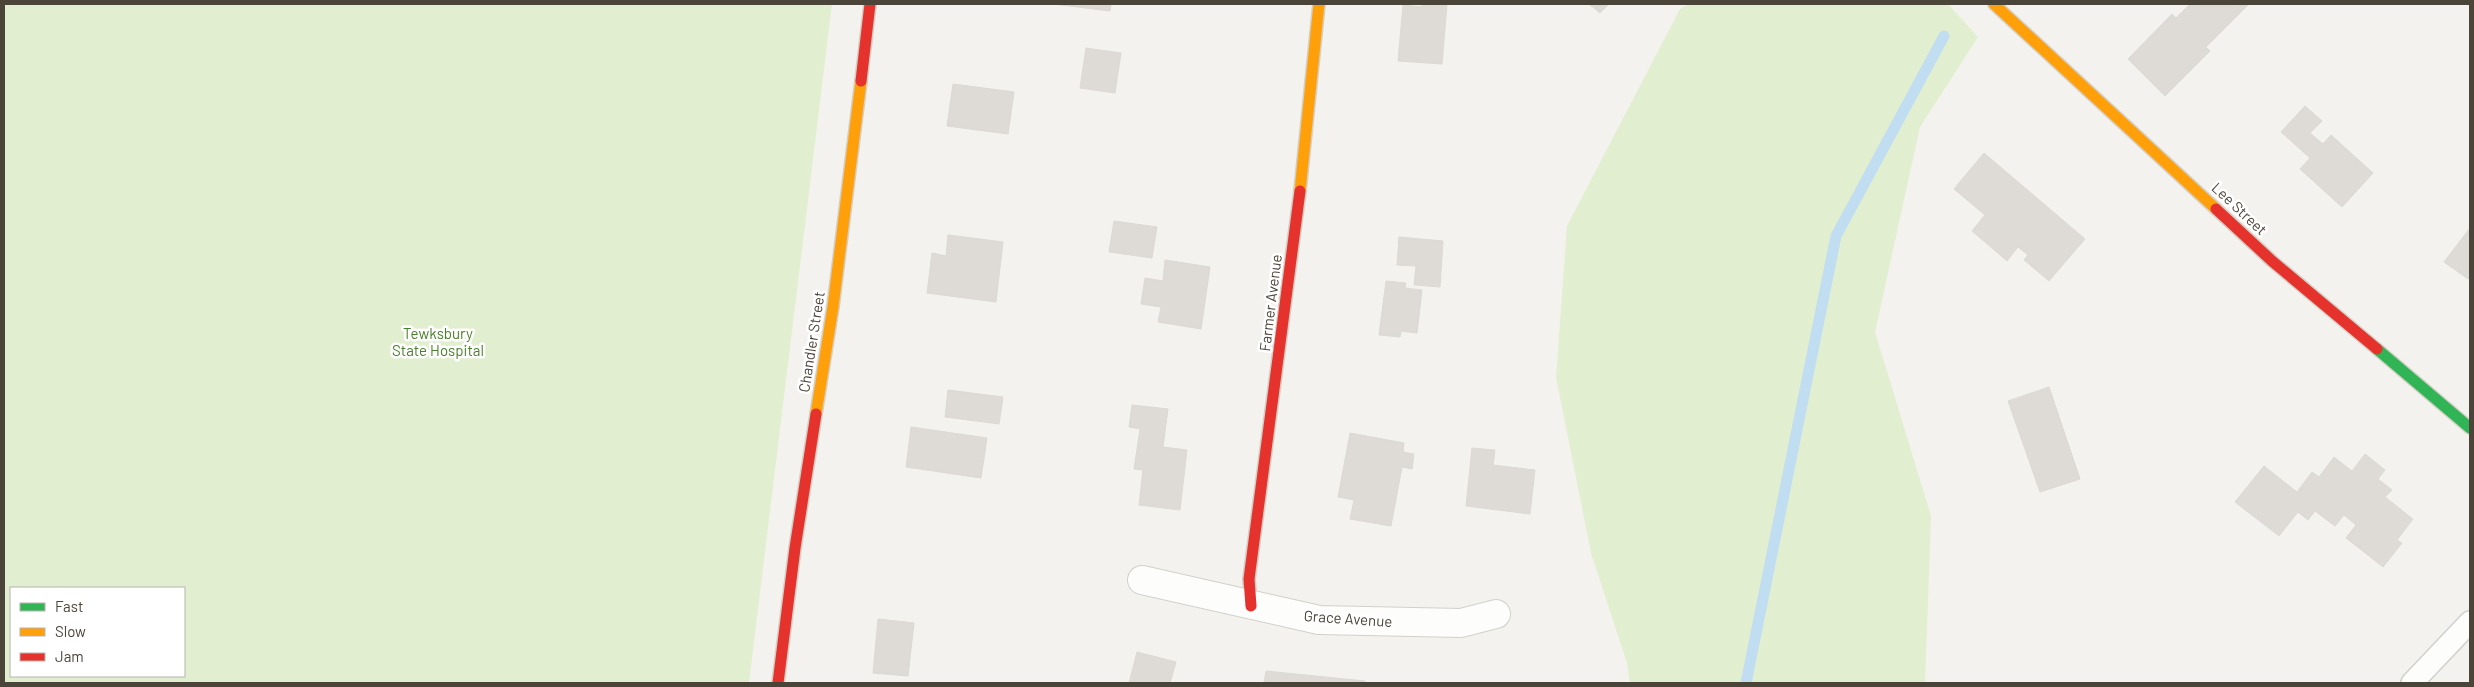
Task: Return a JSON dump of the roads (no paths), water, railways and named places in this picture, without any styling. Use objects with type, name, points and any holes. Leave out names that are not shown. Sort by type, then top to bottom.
[{"type":"street","name":"Chandler Street","points":[[778,683],[795,548],[833,307],[870,4]]},
{"type":"street","name":"Farmer Avenue","points":[[1251,606],[1249,579],[1274,401],[1312,86],[1319,4]]},
{"type":"street","name":"Lee Street","points":[[1994,4],[2272,261],[2470,428]]},
{"type":"street","name":"Grace Avenue","points":[[1142,580],[1319,620],[1461,623],[1496,614]]},
{"type":"lane","points":[[2412,683],[2470,622]]},
{"type":"waterway","points":[[1746,683],[1836,236],[1944,36]]},
{"type":"park label","name":"Tewksbury State Hospital","points":[[438,342]]}]
